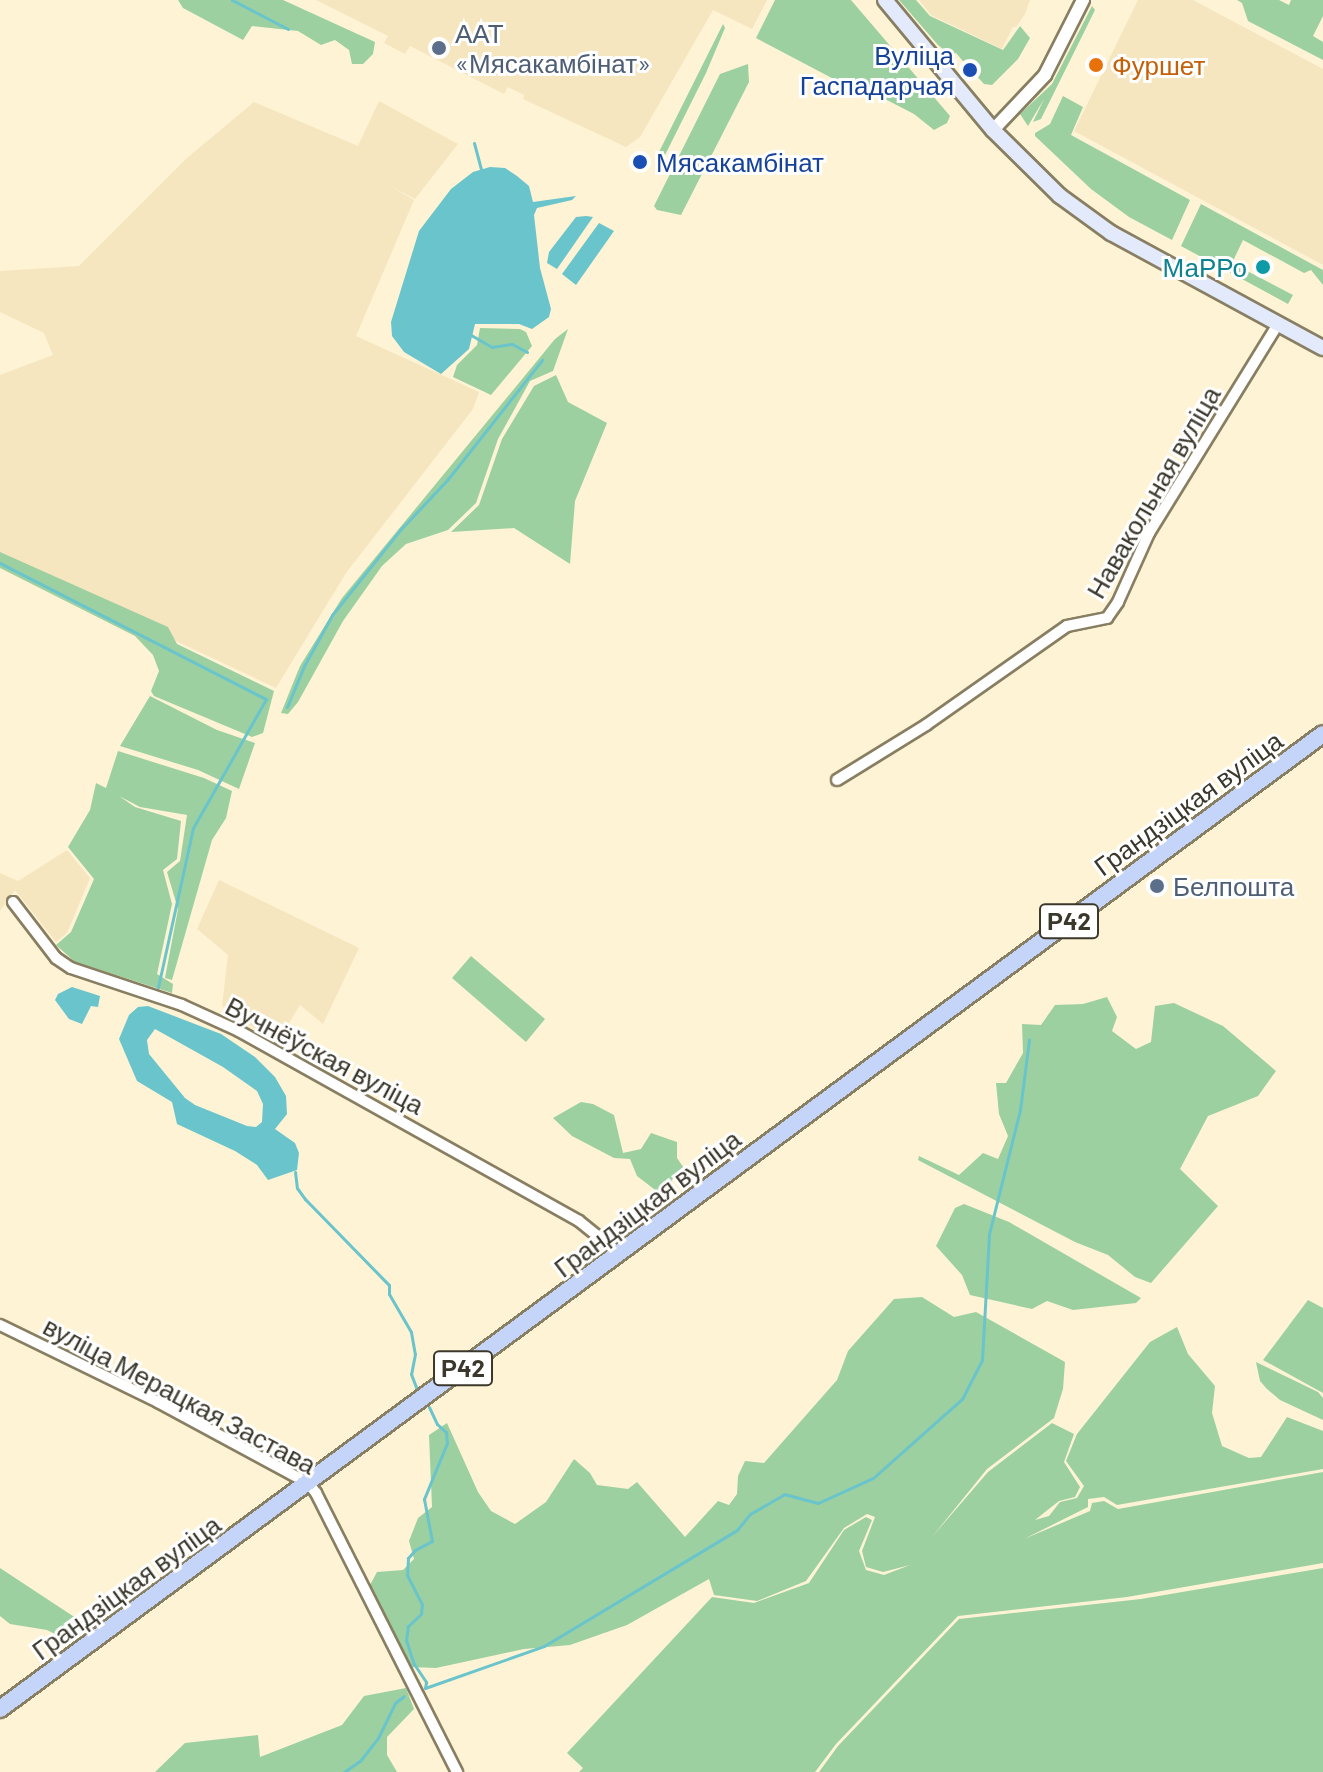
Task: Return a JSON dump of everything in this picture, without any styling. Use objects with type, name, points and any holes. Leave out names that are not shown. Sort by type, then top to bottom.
[{"type":"main road","points":[[885,0],[993,130],[1040,179],[1111,233],[1323,348]]},
{"type":"main road","name":"Грандзіцкая вуліца","points":[[0,1709],[1323,734]]},
{"type":"street","points":[[993,130],[1045,75],[1083,0]]},
{"type":"street","name":"Навакольная вуліца","points":[[837,780],[926,725],[1067,626],[1107,618],[1118,602],[1149,533],[1278,324]]},
{"type":"street","name":"Вучнёўская вуліца","points":[[13,902],[56,958],[71,968],[182,1005],[239,1031],[567,1214],[620,1254]]},
{"type":"street","name":"вуліца Мерацкая Застава","points":[[0,1325],[158,1402],[308,1483],[316,1493],[457,1772]]},
{"type":"shaded area","points":[[316,0],[767,0],[752,29],[713,10],[640,137],[626,147],[523,99],[524,95],[508,87],[504,94],[410,46],[405,54],[384,43],[388,36]]},
{"type":"shaded area","points":[[919,0],[1030,0],[1025,14],[1013,27],[1002,49],[931,15]]},
{"type":"shaded area","points":[[1138,0],[1193,0],[1323,69],[1323,265],[1074,131]]},
{"type":"shaded area","points":[[379,101],[458,144],[415,199],[388,185],[414,200],[356,336],[479,392],[473,409],[346,573],[276,688],[176,641],[165,631],[0,556],[0,375],[53,355],[44,333],[0,312],[0,271],[79,266],[187,158],[254,102],[358,146]]},
{"type":"shaded area","points":[[67,850],[90,878],[67,933],[56,942],[15,890],[0,911],[0,873],[18,881]]},
{"type":"shaded area","points":[[219,880],[359,948],[323,1024],[300,1005],[278,1041],[241,1021],[222,1006],[228,955],[197,929]]},
{"type":"green space","points":[[178,0],[283,0],[375,42],[373,54],[363,64],[352,64],[349,50],[335,40],[321,45],[298,31],[252,26],[243,40],[183,8]]},
{"type":"green space","points":[[775,0],[851,0],[950,116],[947,123],[934,130],[914,114],[883,98],[864,95],[756,38]]},
{"type":"green space","points":[[899,0],[916,0],[930,16],[1003,50],[1020,26],[1030,38],[1018,59],[992,85],[984,84],[975,74],[978,70],[972,64],[968,67],[956,53],[950,55],[938,45]]},
{"type":"green space","points":[[1237,0],[1279,0],[1289,5],[1291,0],[1323,0],[1323,16],[1313,36],[1323,42],[1323,60],[1248,21],[1242,3]]},
{"type":"green space","points":[[1092,6],[1095,10],[1041,119],[1033,122],[1044,99],[1028,126],[1020,114],[1052,84]]},
{"type":"green space","points":[[723,24],[725,28],[706,73],[665,155],[661,155],[659,152]]},
{"type":"green space","points":[[748,64],[749,82],[681,215],[657,210],[654,206],[720,74]]},
{"type":"green space","points":[[1063,96],[1083,107],[1071,135],[1190,200],[1172,240],[1129,217],[1091,189],[1035,136],[1050,124]]},
{"type":"green space","points":[[1201,204],[1323,270],[1323,285],[1311,270],[1304,273],[1243,240],[1232,263],[1293,295],[1288,304],[1181,246]]},
{"type":"green space","points":[[480,328],[520,329],[526,332],[532,346],[491,395],[453,377],[457,365],[477,345]]},
{"type":"green space","points":[[568,329],[553,371],[530,381],[498,439],[476,503],[448,530],[406,544],[382,566],[343,621],[298,702],[288,714],[281,713],[300,666],[342,598],[555,339]]},
{"type":"green space","points":[[556,375],[568,402],[607,423],[575,501],[570,564],[514,528],[451,532],[479,505],[502,439],[534,386]]},
{"type":"green space","points":[[0,552],[168,627],[177,644],[274,691],[263,733],[252,737],[154,696],[151,691],[159,671],[153,655],[135,636],[0,568]]},
{"type":"green space","points":[[150,696],[217,730],[255,743],[239,789],[198,770],[120,746]]},
{"type":"green space","points":[[118,751],[204,778],[232,791],[226,818],[212,840],[172,980],[165,978],[178,909],[167,872],[180,861],[187,815],[140,807],[119,796],[135,807],[181,821],[177,859],[163,870],[172,904],[157,974],[173,984],[172,993],[75,962],[56,945],[71,932],[94,879],[68,847],[90,810],[96,783],[106,788]]},
{"type":"green space","points":[[471,956],[545,1019],[526,1042],[452,978]]},
{"type":"green space","points":[[1107,997],[1117,1017],[1112,1031],[1136,1049],[1151,1042],[1155,1006],[1174,1003],[1223,1026],[1276,1071],[1258,1096],[1208,1116],[1180,1169],[1218,1206],[1151,1283],[1135,1277],[1108,1255],[1075,1242],[918,1160],[919,1156],[959,1175],[983,1153],[998,1159],[1008,1136],[999,1114],[996,1083],[1006,1083],[1023,1053],[1022,1024],[1041,1025],[1055,1005],[1083,1004]]},
{"type":"green space","points":[[581,1102],[593,1104],[614,1115],[623,1153],[641,1149],[651,1133],[677,1142],[677,1158],[688,1174],[675,1175],[663,1196],[637,1176],[630,1159],[614,1158],[572,1136],[553,1118]]},
{"type":"green space","points":[[964,1204],[1009,1222],[1141,1298],[1136,1303],[1073,1310],[1047,1301],[1032,1309],[970,1295],[962,1275],[936,1246],[955,1208]]},
{"type":"green space","points":[[922,1297],[954,1317],[976,1312],[1065,1362],[1063,1389],[1054,1418],[987,1469],[932,1537],[988,1472],[1052,1423],[1074,1434],[1064,1462],[1080,1487],[1075,1497],[1059,1501],[1035,1520],[1049,1516],[1060,1502],[1077,1498],[1084,1486],[1066,1461],[1077,1434],[1150,1342],[1177,1327],[1188,1354],[1215,1386],[1212,1413],[1222,1446],[1249,1458],[1261,1457],[1287,1417],[1323,1431],[1323,1469],[1117,1505],[1104,1497],[1088,1499],[1088,1507],[1024,1539],[1090,1511],[1092,1503],[1104,1501],[1118,1509],[1323,1472],[1323,1563],[1127,1597],[958,1616],[836,1744],[815,1772],[579,1772],[583,1768],[567,1753],[712,1597],[754,1603],[809,1583],[844,1530],[866,1517],[872,1520],[859,1551],[866,1570],[884,1575],[910,1565],[883,1572],[866,1567],[862,1551],[875,1517],[867,1514],[844,1528],[806,1581],[757,1601],[714,1595],[709,1579],[627,1625],[570,1645],[524,1649],[436,1668],[410,1667],[370,1585],[377,1572],[403,1570],[414,1559],[409,1541],[418,1518],[432,1507],[429,1435],[447,1423],[478,1492],[491,1511],[515,1524],[546,1502],[574,1459],[590,1473],[597,1485],[628,1489],[637,1482],[685,1537],[718,1501],[729,1505],[737,1494],[738,1476],[745,1461],[764,1463],[837,1380],[848,1351],[894,1299]]},
{"type":"green space","points":[[1308,1300],[1323,1308],[1323,1393],[1263,1360]]},
{"type":"green space","points":[[1256,1362],[1318,1392],[1323,1398],[1323,1420],[1280,1400],[1267,1389],[1260,1381]]},
{"type":"green space","points":[[0,1568],[88,1626],[69,1641],[47,1630],[10,1624],[0,1616]]},
{"type":"green space","points":[[1323,1568],[1323,1772],[819,1772],[838,1746],[959,1619],[1141,1599]]},
{"type":"green space","points":[[406,1688],[414,1709],[387,1737],[387,1755],[397,1772],[155,1772],[185,1743],[258,1735],[260,1757],[342,1725],[364,1696]]},
{"type":"water","points":[[490,167],[505,168],[517,176],[529,186],[533,202],[576,196],[572,200],[537,208],[534,215],[540,268],[551,309],[549,317],[532,329],[519,324],[475,324],[469,349],[441,374],[404,352],[392,336],[391,322],[419,231],[451,189],[473,172]]},
{"type":"water","points":[[576,217],[593,217],[557,269],[547,263],[549,252]]},
{"type":"water","points":[[599,223],[614,231],[576,285],[562,274]]},
{"type":"water","points":[[72,987],[100,996],[98,1007],[91,1006],[82,1024],[69,1019],[55,1000],[58,994]]},
{"type":"water","points":[[148,1006],[221,1034],[255,1057],[275,1077],[286,1096],[287,1114],[275,1129],[295,1143],[299,1153],[297,1170],[268,1180],[257,1165],[235,1151],[177,1124],[172,1102],[137,1081],[119,1039],[129,1015],[138,1007]],"holes":[[[155,1029],[223,1067],[257,1091],[263,1104],[262,1122],[256,1127],[195,1105],[185,1098],[149,1054],[147,1040]]]},
{"type":"waterway","points":[[232,0],[288,29]]},
{"type":"waterway","points":[[474,143],[481,170]]},
{"type":"waterway","points":[[471,335],[492,347],[512,344],[527,352]]},
{"type":"waterway","points":[[287,707],[304,666],[332,615],[400,530],[448,479],[542,360]]},
{"type":"waterway","points":[[0,563],[266,699],[193,828],[158,987]]},
{"type":"waterway","points":[[429,1407],[437,1424],[446,1432],[447,1443],[424,1499],[432,1541],[415,1550],[408,1558],[407,1575],[422,1604],[421,1614],[408,1626],[406,1640],[414,1664],[426,1682],[425,1688],[544,1646],[737,1530],[750,1514],[784,1494],[818,1503],[873,1478],[962,1399],[982,1360],[989,1234],[1020,1110],[1029,1040]]},
{"type":"waterway","points":[[295,1172],[297,1188],[305,1199],[389,1285],[389,1294],[411,1332],[415,1354],[411,1374],[417,1390]]},
{"type":"waterway","points":[[344,1772],[360,1761],[378,1738],[395,1703],[404,1696]]},
{"type":"place","name":"ААТ «Мясакамбінат»","points":[[439,48]]},
{"type":"place","name":"Фуршет","points":[[1096,65]]},
{"type":"place","name":"Вуліца Гаспадарчая","points":[[970,70]]},
{"type":"place","name":"Мясакамбінат","points":[[640,162]]},
{"type":"place","name":"МаРРо","points":[[1263,267]]},
{"type":"place","name":"Белпошта","points":[[1157,886]]}]
